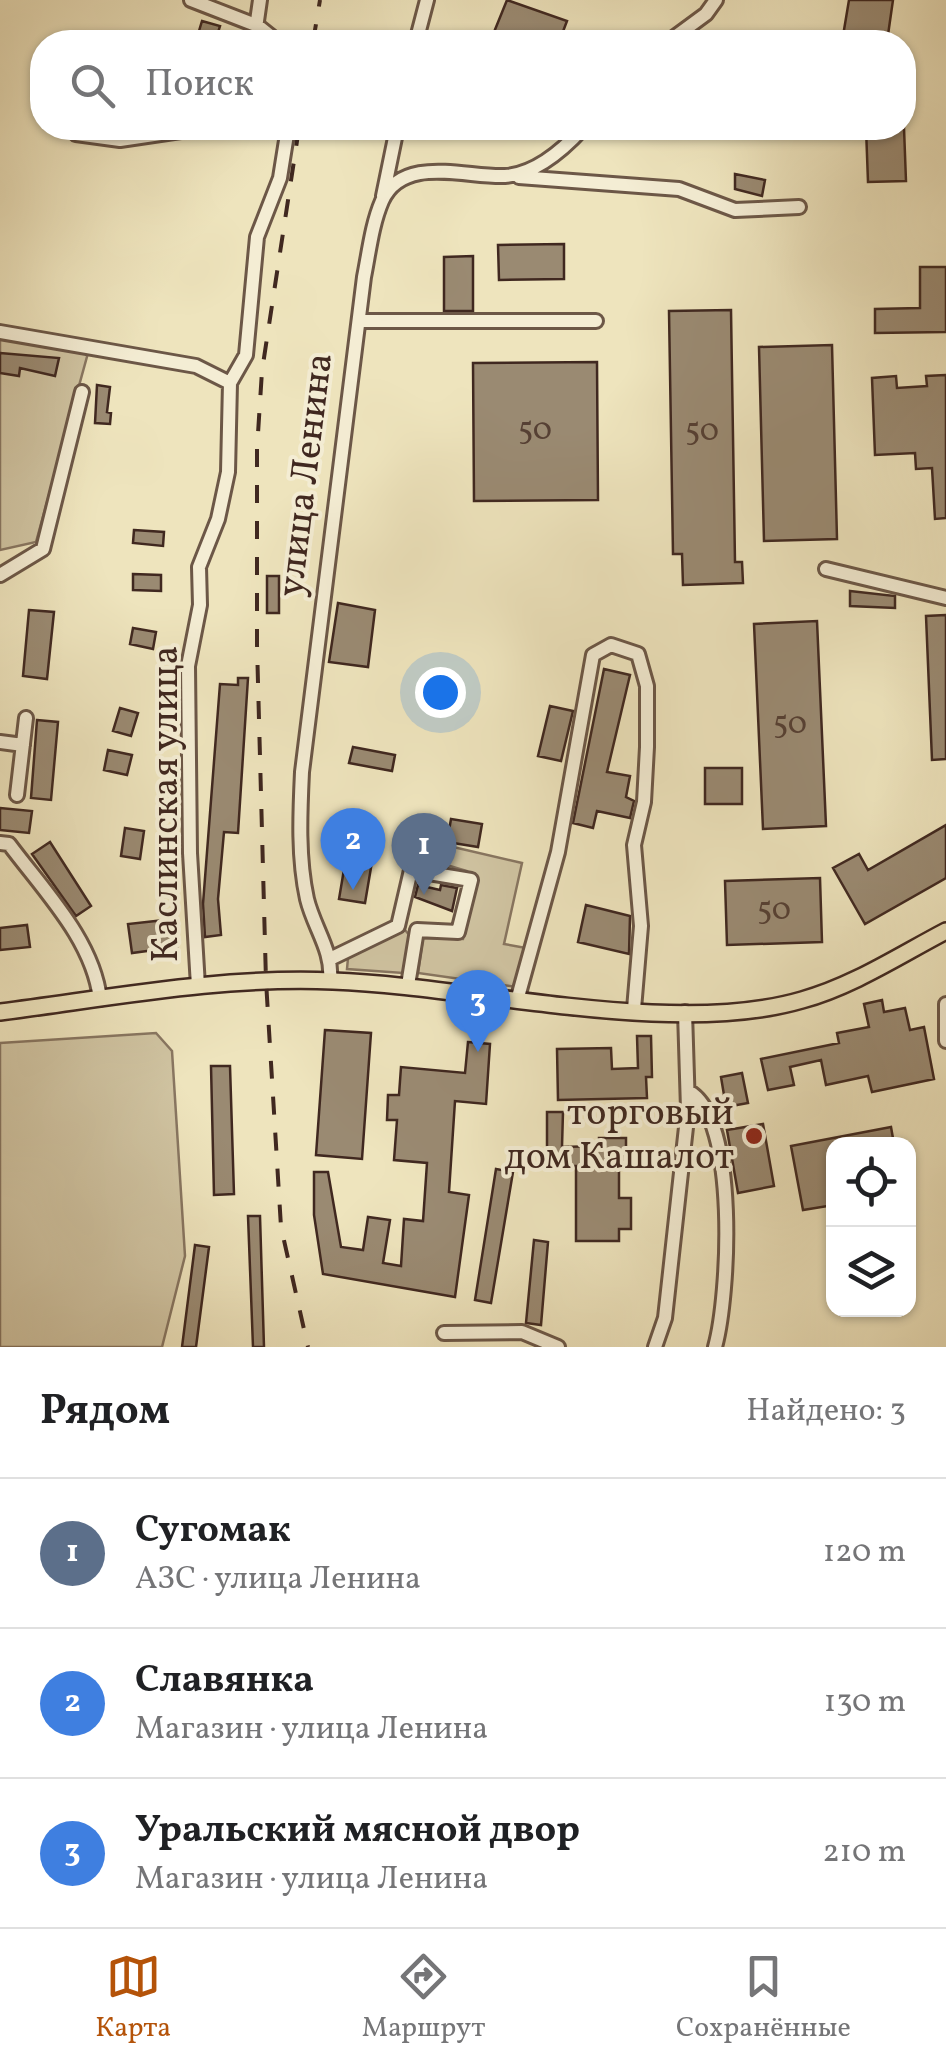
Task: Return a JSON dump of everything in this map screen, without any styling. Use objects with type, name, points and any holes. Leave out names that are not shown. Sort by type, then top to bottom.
[{"type":"main road","points":[[0,1012],[198,986],[330,980],[634,1009],[744,1010],[804,1000],[842,985],[946,930]]},
{"type":"street","points":[[191,0],[263,30]]},
{"type":"street","points":[[257,30],[260,0]]},
{"type":"street","points":[[419,30],[428,0]]},
{"type":"street","points":[[681,30],[716,0]]},
{"type":"street","name":"Каслинская улица","points":[[198,986],[190,853],[188,666],[200,605],[199,568],[218,519],[228,472],[230,383],[246,355],[256,237],[280,178],[286,140]]},
{"type":"street","name":"улица Ленина","points":[[330,980],[332,958],[306,896],[301,786],[359,322],[395,140]]},
{"type":"street","points":[[506,176],[551,157],[570,140]]},
{"type":"street","points":[[383,199],[394,184],[432,171],[680,189],[734,210],[799,207]]},
{"type":"street","points":[[359,322],[596,321]]},
{"type":"street","points":[[0,332],[196,366],[230,383]]},
{"type":"street","points":[[0,576],[43,549],[82,392]]},
{"type":"street","points":[[826,569],[946,598]]},
{"type":"street","points":[[518,997],[558,852],[593,655],[611,646],[638,654],[646,686],[644,802],[634,845],[642,926],[634,1009]]},
{"type":"street","points":[[17,795],[26,718]]},
{"type":"street","points":[[0,742],[23,746]]},
{"type":"street","points":[[0,844],[9,844],[66,921],[94,966],[100,999]]},
{"type":"street","points":[[332,958],[398,926],[411,870],[471,880],[458,932],[417,930],[408,985]]},
{"type":"street","points":[[946,1004],[946,1041]]},
{"type":"street","points":[[656,1347],[666,1318],[688,1091],[684,1012]]},
{"type":"street","points":[[688,1091],[699,1096],[711,1113],[728,1227],[725,1310],[715,1347]]},
{"type":"street","points":[[444,1333],[522,1332],[558,1347]]},
{"type":"shaded area","points":[[0,337],[88,353],[36,542],[0,550]]},
{"type":"shaded area","points":[[419,839],[522,863],[504,944],[526,948],[517,987],[418,973],[423,938],[463,939],[476,882],[467,871],[420,857]]},
{"type":"shaded area","points":[[405,930],[411,937],[403,973],[347,969],[348,958]]},
{"type":"shaded area","points":[[156,1033],[172,1051],[185,1256],[162,1347],[0,1347],[0,1043]]},
{"type":"building","points":[[507,0],[567,21],[564,30],[495,30]]},
{"type":"building","points":[[849,0],[893,0],[889,30],[844,30]]},
{"type":"building","points":[[202,21],[220,26],[219,30],[199,30]]},
{"type":"building","points":[[866,140],[904,140],[906,181],[868,182]]},
{"type":"building","points":[[735,174],[765,180],[762,196],[735,189]]},
{"type":"building","points":[[564,244],[564,279],[499,280],[498,245]]},
{"type":"building","points":[[473,256],[473,311],[444,311],[444,257]]},
{"type":"building","points":[[920,267],[946,267],[946,332],[875,333],[875,309],[920,308]]},
{"type":"building","points":[[731,310],[735,562],[742,562],[743,583],[683,585],[682,554],[673,554],[669,311]]},
{"type":"building","points":[[832,345],[837,539],[764,541],[759,347]]},
{"type":"building","points":[[0,353],[59,358],[55,376],[20,368],[19,376],[0,373]]},
{"type":"building","points":[[597,362],[598,500],[474,501],[473,363]]},
{"type":"building","points":[[946,375],[946,518],[935,519],[932,468],[916,469],[915,453],[875,455],[872,378],[896,376],[897,388],[927,386],[926,376]]},
{"type":"building","points":[[97,385],[110,387],[110,424],[95,423]]},
{"type":"building","points":[[134,530],[164,532],[163,546],[133,543]]},
{"type":"building","points":[[133,574],[161,575],[161,591],[133,590]]},
{"type":"building","points":[[267,576],[279,576],[279,613],[267,613]]},
{"type":"building","points":[[850,591],[895,596],[895,608],[850,606]]},
{"type":"building","points":[[338,603],[375,610],[368,667],[329,662]]},
{"type":"building","points":[[29,610],[54,612],[47,679],[23,676]]},
{"type":"building","points":[[946,615],[946,759],[932,760],[926,616]]},
{"type":"building","points":[[817,621],[826,826],[763,829],[754,624]]},
{"type":"building","points":[[133,628],[156,632],[153,649],[130,644]]},
{"type":"building","points":[[604,669],[630,675],[607,772],[630,776],[626,797],[634,801],[630,818],[597,811],[593,828],[573,823]]},
{"type":"building","points":[[238,678],[248,678],[238,833],[224,832],[218,899],[221,935],[205,937],[203,904],[220,684],[238,685]]},
{"type":"building","points":[[550,706],[573,711],[561,761],[538,756]]},
{"type":"building","points":[[120,708],[138,713],[131,736],[113,731]]},
{"type":"building","points":[[37,720],[58,722],[51,800],[31,798]]},
{"type":"building","points":[[353,747],[395,755],[392,771],[349,763]]},
{"type":"building","points":[[108,750],[132,755],[127,775],[104,770]]},
{"type":"building","points":[[705,768],[742,768],[742,804],[705,804]]},
{"type":"building","points":[[0,808],[32,811],[29,833],[0,830]]},
{"type":"building","points":[[451,819],[482,824],[478,847],[447,842]]},
{"type":"building","points":[[946,825],[946,878],[865,924],[833,868],[859,854],[868,870]]},
{"type":"building","points":[[125,828],[144,831],[140,859],[121,856]]},
{"type":"building","points":[[350,834],[376,838],[365,903],[339,899]]},
{"type":"building","points":[[50,842],[91,906],[76,916],[32,854]]},
{"type":"building","points":[[820,878],[822,942],[727,945],[725,881]]},
{"type":"building","points":[[418,885],[440,890],[441,885],[457,888],[452,911],[415,897]]},
{"type":"building","points":[[586,905],[630,916],[629,954],[578,942]]},
{"type":"building","points":[[174,919],[177,947],[132,953],[128,924]]},
{"type":"building","points":[[27,925],[30,947],[0,950],[0,928]]},
{"type":"building","points":[[882,1000],[884,1012],[905,1008],[910,1030],[924,1027],[934,1079],[872,1092],[868,1076],[826,1085],[821,1060],[790,1067],[794,1085],[768,1090],[761,1059],[839,1043],[837,1033],[869,1027],[864,1004]]},
{"type":"building","points":[[325,1030],[371,1033],[362,1159],[316,1155]]},
{"type":"building","points":[[637,1036],[651,1036],[652,1077],[646,1077],[647,1098],[558,1100],[557,1049],[611,1048],[612,1069],[638,1068]]},
{"type":"building","points":[[468,1042],[490,1044],[486,1104],[455,1101],[449,1192],[469,1195],[455,1297],[323,1274],[314,1215],[314,1172],[328,1172],[341,1247],[363,1250],[368,1217],[390,1220],[383,1263],[401,1266],[404,1219],[423,1221],[427,1163],[394,1160],[397,1120],[387,1120],[388,1095],[399,1095],[401,1067],[465,1073]]},
{"type":"building","points":[[211,1066],[230,1066],[234,1194],[214,1195]]},
{"type":"building","points":[[742,1073],[748,1103],[726,1107],[721,1077]]},
{"type":"building","points":[[547,1112],[563,1112],[562,1147],[599,1146],[599,1138],[626,1138],[626,1167],[619,1167],[619,1198],[631,1198],[631,1229],[619,1229],[619,1241],[576,1241],[576,1166],[554,1166],[555,1151],[547,1151]]},
{"type":"building","points":[[763,1124],[774,1186],[738,1193],[727,1130]]},
{"type":"building","points":[[891,1127],[893,1137],[838,1137]]},
{"type":"building","points":[[826,1139],[826,1206],[803,1210],[791,1146]]},
{"type":"building","points":[[496,1169],[513,1172],[491,1303],[475,1300]]},
{"type":"building","points":[[248,1216],[260,1216],[264,1347],[253,1347]]},
{"type":"building","points":[[534,1240],[548,1242],[541,1325],[526,1323]]},
{"type":"building","points":[[195,1245],[209,1247],[196,1347],[182,1347]]},
{"type":"railway","points":[[315,30],[320,0]]},
{"type":"railway","points":[[297,140],[262,371],[257,449],[257,645],[266,981],[281,1227],[308,1347]]},
{"type":"place","name":"Славянка","points":[[353,890]]},
{"type":"place","name":"Сугомак","points":[[424,895]]},
{"type":"place","name":"Уральский мясной двор","points":[[478,1052]]},
{"type":"place","name":"торговый дом Кашалот","points":[[754,1136]]}]
